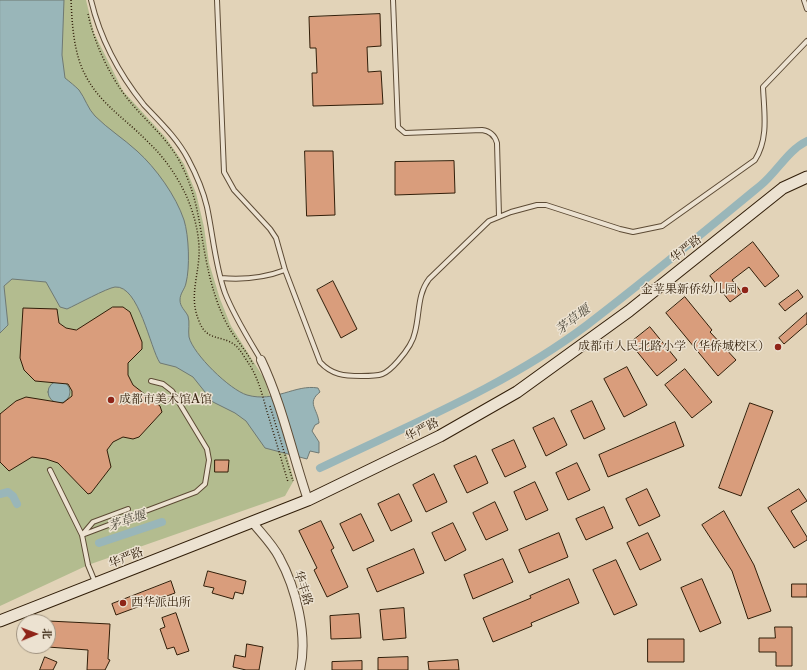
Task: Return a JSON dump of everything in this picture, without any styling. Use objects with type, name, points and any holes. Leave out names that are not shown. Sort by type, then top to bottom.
[{"type":"street","name":"华严路","points":[[0,621],[254,523],[308,500],[440,436],[517,392],[629,311],[783,188],[807,176]]},
{"type":"street","points":[[257,362],[279,405],[292,467],[308,500]]},
{"type":"street","name":"华丰路","points":[[254,523],[279,557],[294,594],[302,629],[300,670]]},
{"type":"lane","points":[[92,0],[106,44],[121,70],[144,104],[173,136],[187,158],[200,184],[207,206],[213,249],[225,293],[257,362]]},
{"type":"lane","points":[[217,0],[222,166],[232,187],[270,229],[276,238],[286,270],[320,362],[336,375],[346,376],[382,376],[389,371],[412,343],[416,331],[422,288],[429,279],[489,221],[499,216],[537,205],[546,205],[633,232],[662,226],[755,160],[760,152],[764,136],[763,87],[807,41]]},
{"type":"lane","points":[[393,0],[398,127],[400,131],[405,133],[482,130],[495,137],[497,143],[499,216]]},
{"type":"lane","points":[[804,0],[807,9]]},
{"type":"lane","points":[[221,278],[245,279],[267,277],[286,270]]},
{"type":"lane","points":[[82,535],[196,492],[206,484],[209,460],[207,449],[172,391],[163,384],[151,381]]},
{"type":"lane","points":[[50,470],[82,535],[88,564],[96,583]]},
{"type":"lane","points":[[82,535],[93,522],[128,509]]},
{"type":"path","points":[[72,0],[72,25],[75,45],[80,63],[90,83],[111,109],[160,155],[174,172],[191,207],[198,235],[199,254],[194,296],[199,321],[204,331],[211,336],[235,345],[250,365],[259,383],[288,482]]},
{"type":"path","points":[[88,12],[94,38],[119,85],[127,98],[167,141],[187,176],[195,196],[208,269],[220,304],[230,330],[257,362]]},
{"type":"path","points":[[269,402],[292,467],[292,480]]},
{"type":"green space","points":[[0,0],[86,0],[94,33],[123,91],[166,138],[184,164],[196,193],[204,227],[209,263],[220,299],[231,326],[265,380],[294,480],[285,496],[88,565],[0,606]]},
{"type":"water","points":[[0,0],[64,0],[62,55],[65,78],[79,90],[95,116],[132,147],[151,166],[171,192],[184,220],[188,243],[188,269],[180,302],[188,316],[189,337],[197,353],[222,379],[240,392],[247,395],[267,397],[309,387],[318,388],[320,392],[316,396],[313,403],[319,423],[315,425],[312,431],[319,442],[319,453],[310,451],[307,459],[265,448],[246,421],[235,413],[213,402],[193,377],[176,367],[160,363],[137,306],[131,296],[123,289],[115,287],[111,288],[67,309],[60,307],[46,282],[12,279],[4,286],[8,325],[0,333]]},
{"type":"water","points":[[59,381],[67,384],[70,392],[67,400],[59,403],[51,400],[48,392],[51,384]]},
{"type":"building","points":[[380,14],[381,46],[367,47],[368,72],[381,71],[383,104],[313,106],[312,73],[317,73],[316,48],[310,48],[309,17]]},
{"type":"building","points":[[305,151],[333,151],[335,215],[307,216]]},
{"type":"building","points":[[454,161],[455,193],[395,195],[395,162]]},
{"type":"building","points":[[753,242],[779,276],[765,287],[749,267],[732,280],[742,293],[730,302],[710,276]]},
{"type":"building","points":[[333,281],[357,329],[341,338],[317,290]]},
{"type":"building","points":[[798,290],[803,297],[785,311],[779,304]]},
{"type":"building","points":[[685,297],[712,330],[710,332],[736,360],[718,376],[666,313]]},
{"type":"building","name":"成都市美术馆A馆","points":[[113,307],[123,307],[130,312],[142,342],[142,349],[128,363],[128,375],[133,385],[160,406],[162,412],[139,437],[133,439],[123,437],[113,442],[107,450],[111,467],[91,493],[88,494],[58,463],[46,459],[32,457],[9,471],[0,462],[0,414],[16,401],[26,397],[63,403],[72,396],[72,391],[68,384],[35,381],[24,370],[20,358],[23,308],[57,309],[59,323],[66,328],[76,330]]},
{"type":"building","points":[[807,313],[807,324],[784,344],[779,338]]},
{"type":"building","points":[[650,327],[677,360],[657,376],[630,343]]},
{"type":"building","points":[[627,367],[647,405],[624,417],[604,379]]},
{"type":"building","points":[[685,369],[712,402],[692,418],[665,385]]},
{"type":"building","points":[[592,401],[605,429],[584,439],[571,411]]},
{"type":"building","points":[[750,403],[773,411],[741,496],[719,488]]},
{"type":"building","points":[[554,418],[567,445],[546,456],[533,428]]},
{"type":"building","points":[[675,422],[684,446],[608,477],[599,455]]},
{"type":"building","points":[[514,440],[526,467],[505,477],[492,450]]},
{"type":"building","points":[[476,456],[488,483],[467,493],[454,466]]},
{"type":"building","points":[[215,460],[229,460],[228,472],[215,472]]},
{"type":"building","points":[[577,463],[590,490],[568,500],[556,473]]},
{"type":"building","points":[[434,474],[447,502],[426,512],[413,485]]},
{"type":"building","points":[[535,482],[548,510],[526,520],[514,492]]},
{"type":"building","points":[[647,489],[660,516],[639,526],[626,499]]},
{"type":"building","points":[[799,489],[807,501],[791,511],[807,537],[807,540],[794,548],[768,508]]},
{"type":"building","points":[[399,494],[412,521],[391,531],[378,504]]},
{"type":"building","points":[[495,502],[508,530],[486,540],[473,513]]},
{"type":"building","points":[[604,507],[613,528],[586,540],[576,519]]},
{"type":"building","points":[[724,511],[754,565],[771,611],[748,619],[732,571],[702,525]]},
{"type":"building","points":[[361,514],[374,541],[353,551],[340,524]]},
{"type":"building","points":[[321,521],[334,548],[331,550],[348,587],[327,597],[314,570],[317,568],[299,531]]},
{"type":"building","points":[[453,523],[466,550],[445,561],[432,533]]},
{"type":"building","points":[[559,533],[568,557],[529,573],[519,550]]},
{"type":"building","points":[[648,533],[661,560],[640,570],[627,543]]},
{"type":"building","points":[[414,549],[424,573],[377,592],[367,569]]},
{"type":"building","points":[[503,559],[513,582],[473,599],[464,575]]},
{"type":"building","points":[[616,560],[637,605],[614,615],[593,570]]},
{"type":"building","points":[[208,571],[246,581],[243,594],[235,592],[233,599],[212,593],[214,588],[204,586]]},
{"type":"building","points":[[569,579],[579,603],[531,623],[532,626],[493,642],[483,618],[531,598],[530,596]]},
{"type":"building","points":[[702,579],[721,623],[700,632],[681,588]]},
{"type":"building","points":[[171,581],[175,593],[116,615],[112,604]]},
{"type":"building","points":[[792,584],[807,584],[807,597],[792,597]]},
{"type":"building","points":[[404,608],[406,638],[383,640],[380,610]]},
{"type":"building","points":[[176,613],[189,651],[177,655],[174,647],[167,649],[160,629],[165,627],[162,618]]},
{"type":"building","points":[[359,614],[361,638],[331,639],[330,616]]},
{"type":"building","points":[[56,621],[110,624],[108,659],[110,660],[105,670],[87,670],[88,650],[56,648]]},
{"type":"building","points":[[775,627],[792,627],[792,666],[776,666],[776,652],[759,652],[759,638],[775,638]]},
{"type":"building","points":[[648,639],[684,639],[684,662],[648,662]]},
{"type":"building","points":[[247,644],[263,647],[259,670],[246,670],[233,667],[235,655],[245,657]]},
{"type":"building","points":[[45,657],[57,662],[53,670],[40,670]]},
{"type":"building","points":[[408,657],[408,670],[378,670],[378,658]]},
{"type":"building","points":[[458,660],[459,670],[429,670],[428,662]]},
{"type":"building","points":[[362,661],[362,670],[332,670],[332,662]]},
{"type":"waterway","name":"茅草堰","points":[[320,468],[457,403],[524,367],[556,347],[609,308],[761,185],[788,155],[807,141]]},
{"type":"waterway","name":"茅草堰","points":[[0,494],[8,492],[13,496],[17,504]]},
{"type":"waterway","name":"茅草堰","points":[[99,543],[162,522]]},
{"type":"place","name":"金苹果新侨幼儿园","points":[[745,290]]},
{"type":"place","name":"成都市人民北路小学（华侨城校区）","points":[[778,347]]},
{"type":"place","name":"成都市美术馆A馆","points":[[111,400]]},
{"type":"place","name":"西华派出所","points":[[123,603]]}]
